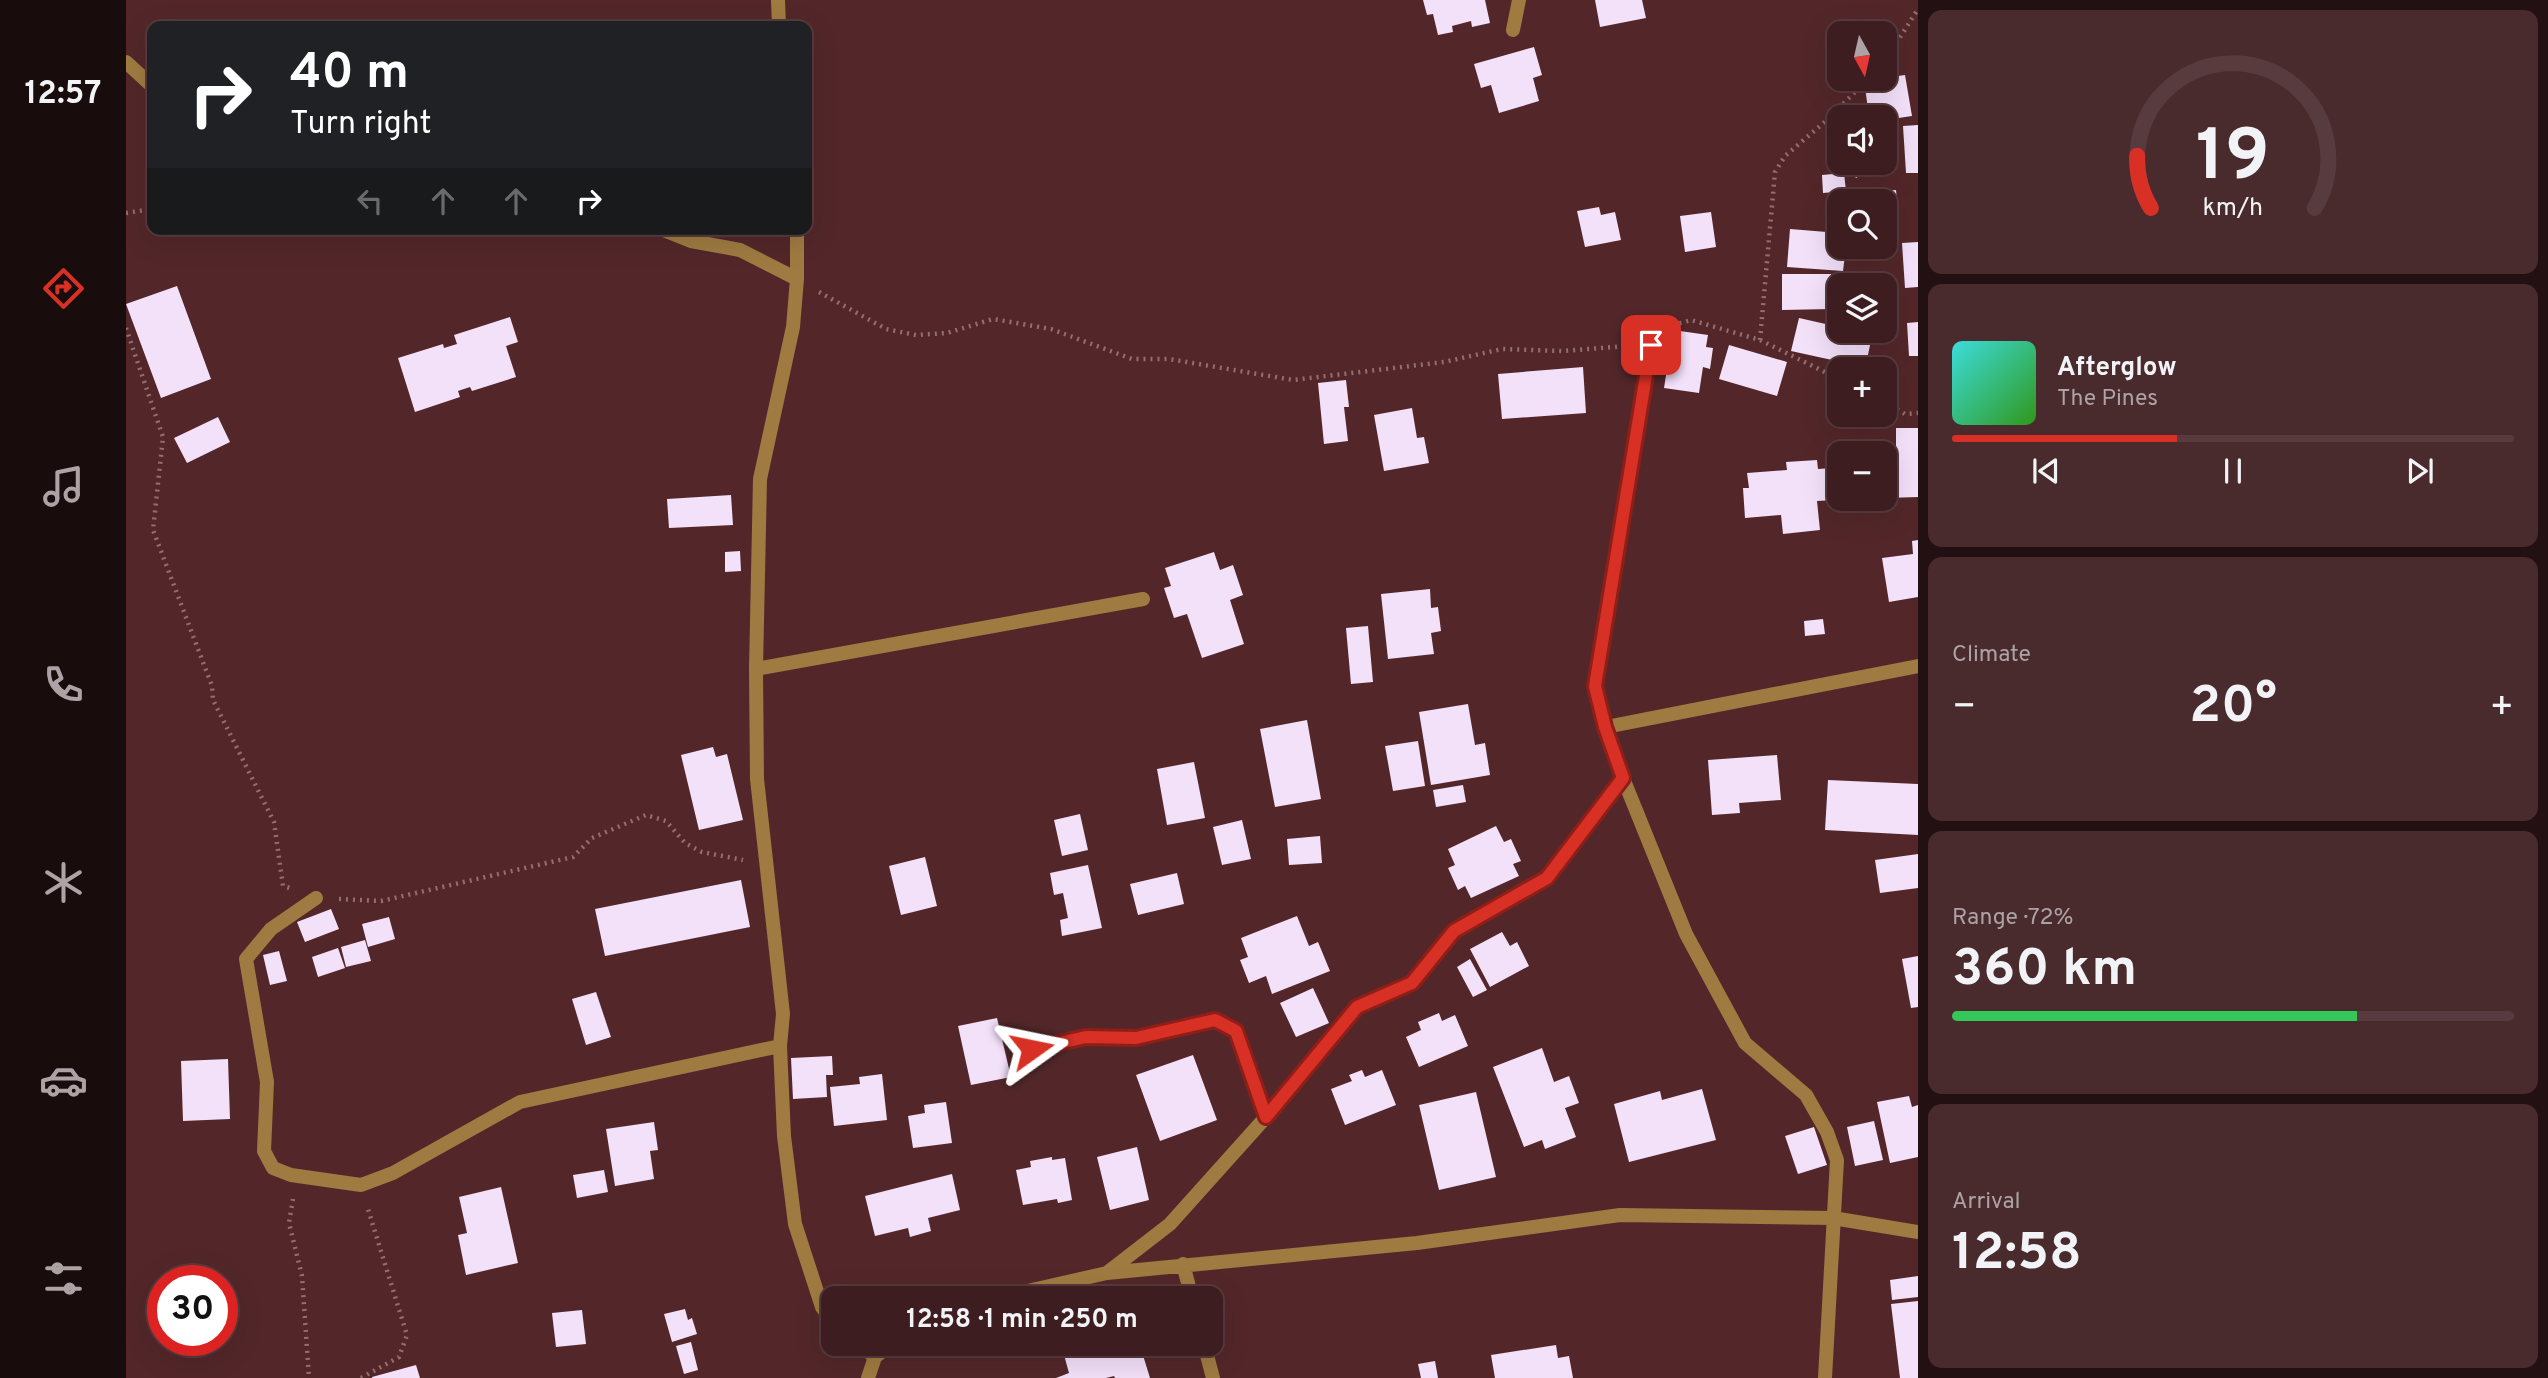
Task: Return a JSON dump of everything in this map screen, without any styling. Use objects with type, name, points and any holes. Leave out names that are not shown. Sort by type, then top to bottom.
[{"type":"street","points":[[778,0],[779,21]]},
{"type":"street","points":[[1513,30],[1519,0]]},
{"type":"street","points":[[126,62],[147,81]]},
{"type":"street","points":[[676,235],[691,241],[740,250],[797,279]]},
{"type":"street","points":[[797,235],[793,327],[760,479],[757,779],[783,1014],[780,1046],[784,1136],[795,1224],[821,1304]]},
{"type":"street","points":[[1651,345],[1595,686],[1605,727],[1623,778],[1686,934],[1745,1043],[1806,1095],[1827,1132],[1837,1160],[1825,1378]]},
{"type":"street","points":[[756,669],[1143,599]]},
{"type":"street","points":[[1605,727],[1918,666]]},
{"type":"street","points":[[1107,1273],[1170,1224],[1266,1117],[1357,1007],[1412,983],[1454,931],[1547,878],[1623,778]]},
{"type":"street","points":[[316,898],[271,929],[246,960],[267,1082],[264,1151],[273,1168],[290,1175],[361,1185],[393,1173],[520,1102],[780,1046]]},
{"type":"street","points":[[1032,1049],[1086,1037],[1136,1038],[1215,1020],[1236,1031],[1266,1117]]},
{"type":"street","points":[[1050,1286],[1107,1273],[1417,1243],[1620,1215],[1833,1218],[1918,1232]]},
{"type":"street","points":[[1183,1264],[1189,1286]]},
{"type":"street","points":[[1207,1356],[1213,1378]]},
{"type":"street","points":[[868,1378],[875,1357]]},
{"type":"path","points":[[1897,42],[1918,9]]},
{"type":"path","points":[[1760,340],[1775,172],[1785,156],[1856,91]]},
{"type":"path","points":[[126,213],[147,210]]},
{"type":"path","points":[[797,279],[886,329],[916,335],[947,333],[993,319],[1051,329],[1132,359],[1169,359],[1293,380],[1444,362],[1502,349],[1563,351],[1651,345],[1668,324],[1691,320],[1760,340],[1827,373]]},
{"type":"path","points":[[126,328],[163,437],[153,530],[212,686],[213,701],[274,822],[283,886],[316,898],[381,901],[573,857],[592,838],[646,815],[666,821],[685,843],[702,852],[767,865]]},
{"type":"path","points":[[1897,409],[1905,414],[1918,413]]},
{"type":"path","points":[[290,1175],[295,1186],[289,1223],[302,1276],[309,1378]]},
{"type":"path","points":[[361,1185],[407,1335],[399,1357],[361,1378]]},
{"type":"building","points":[[1423,0],[1485,0],[1490,23],[1472,27],[1471,21],[1452,26],[1453,32],[1438,35],[1433,14],[1427,15]]},
{"type":"building","points":[[1595,0],[1642,0],[1646,18],[1600,27]]},
{"type":"building","points":[[1534,47],[1542,75],[1533,78],[1539,101],[1499,113],[1491,85],[1481,88],[1474,64]]},
{"type":"building","points":[[1905,75],[1912,116],[1897,118],[1897,105],[1867,105],[1866,91],[1897,91],[1897,76]]},
{"type":"building","points":[[1918,125],[1918,173],[1906,173],[1903,126]]},
{"type":"building","points":[[1822,175],[1844,175],[1846,189],[1827,189],[1827,193],[1823,193]]},
{"type":"building","points":[[1599,207],[1601,215],[1615,212],[1621,240],[1585,247],[1577,211]]},
{"type":"building","points":[[1711,212],[1716,247],[1685,252],[1680,216]]},
{"type":"building","points":[[1790,229],[1827,232],[1827,259],[1844,259],[1843,271],[1787,267]]},
{"type":"building","points":[[1918,242],[1918,287],[1905,288],[1902,243]]},
{"type":"building","points":[[1782,274],[1827,274],[1827,309],[1782,310]]},
{"type":"building","points":[[177,286],[211,379],[161,398],[126,304]]},
{"type":"building","points":[[510,317],[518,342],[506,346],[516,377],[472,391],[470,387],[458,391],[460,397],[415,412],[398,358],[443,344],[444,348],[457,344],[454,335]]},
{"type":"building","points":[[1799,318],[1827,324],[1827,343],[1870,343],[1868,357],[1827,359],[1791,351]]},
{"type":"building","points":[[1918,322],[1918,356],[1909,356],[1907,323]]},
{"type":"building","points":[[1673,330],[1708,335],[1706,347],[1713,348],[1710,369],[1703,367],[1699,393],[1664,388],[1667,369],[1661,369],[1665,343],[1671,343]]},
{"type":"building","points":[[1729,345],[1787,362],[1777,396],[1719,379]]},
{"type":"building","points":[[1583,367],[1586,413],[1502,419],[1498,374]]},
{"type":"building","points":[[1346,380],[1349,407],[1344,407],[1348,441],[1324,444],[1318,383]]},
{"type":"building","points":[[1412,408],[1417,438],[1424,437],[1429,463],[1384,471],[1374,415]]},
{"type":"building","points":[[218,417],[230,442],[187,463],[174,438]]},
{"type":"building","points":[[1896,428],[1918,428],[1918,497],[1897,498]]},
{"type":"building","points":[[1817,460],[1818,469],[1827,468],[1827,500],[1817,501],[1820,530],[1783,534],[1781,515],[1745,518],[1743,488],[1749,488],[1747,473],[1787,470],[1786,462]]},
{"type":"building","points":[[731,495],[733,525],[669,528],[667,499]]},
{"type":"building","points":[[1918,540],[1918,597],[1889,602],[1882,558],[1913,554],[1912,541]]},
{"type":"building","points":[[740,551],[741,571],[725,572],[725,552]]},
{"type":"building","points":[[1214,552],[1220,570],[1233,565],[1243,595],[1230,600],[1244,644],[1202,658],[1187,614],[1174,618],[1164,588],[1171,586],[1165,568]]},
{"type":"building","points":[[1430,589],[1431,608],[1438,607],[1441,631],[1431,633],[1434,654],[1388,659],[1381,594]]},
{"type":"building","points":[[1823,619],[1825,634],[1805,636],[1804,621]]},
{"type":"building","points":[[1368,626],[1373,682],[1351,684],[1346,628]]},
{"type":"building","points":[[1468,704],[1475,745],[1485,743],[1490,775],[1431,785],[1419,712]]},
{"type":"building","points":[[1307,720],[1321,799],[1275,807],[1260,729]]},
{"type":"building","points":[[1418,741],[1425,786],[1393,791],[1385,746]]},
{"type":"building","points":[[713,747],[716,757],[727,754],[743,820],[699,830],[681,755]]},
{"type":"building","points":[[1777,755],[1781,800],[1739,803],[1740,813],[1712,815],[1708,760]]},
{"type":"building","points":[[1194,762],[1205,818],[1167,825],[1157,769]]},
{"type":"building","points":[[1828,780],[1918,784],[1918,835],[1825,830]]},
{"type":"building","points":[[1463,785],[1466,802],[1436,807],[1433,790]]},
{"type":"building","points":[[1080,814],[1088,850],[1062,856],[1054,820]]},
{"type":"building","points":[[1242,820],[1251,859],[1222,865],[1213,827]]},
{"type":"building","points":[[1496,826],[1504,842],[1511,839],[1521,861],[1513,864],[1519,876],[1471,898],[1465,886],[1458,890],[1448,868],[1455,865],[1448,849]]},
{"type":"building","points":[[1320,836],[1322,863],[1289,865],[1287,839]]},
{"type":"building","points":[[1918,854],[1918,888],[1880,893],[1875,860]]},
{"type":"building","points":[[925,857],[937,906],[901,915],[889,866]]},
{"type":"building","points":[[1088,865],[1102,928],[1062,936],[1060,920],[1068,918],[1063,893],[1054,895],[1050,873]]},
{"type":"building","points":[[1177,873],[1184,904],[1138,915],[1130,884]]},
{"type":"building","points":[[741,880],[750,927],[605,956],[595,909]]},
{"type":"building","points":[[331,909],[339,929],[305,942],[297,922]]},
{"type":"building","points":[[1297,916],[1309,946],[1318,942],[1330,971],[1272,994],[1266,976],[1249,983],[1240,960],[1248,957],[1241,938]]},
{"type":"building","points":[[389,917],[395,939],[368,947],[362,924]]},
{"type":"building","points":[[1502,932],[1510,946],[1517,942],[1529,966],[1490,987],[1470,949]]},
{"type":"building","points":[[365,940],[371,961],[346,967],[341,947]]},
{"type":"building","points":[[338,948],[345,968],[318,977],[312,957]]},
{"type":"building","points":[[279,951],[287,981],[270,985],[263,955]]},
{"type":"building","points":[[1918,956],[1918,1007],[1911,1008],[1902,959]]},
{"type":"building","points":[[1470,959],[1487,990],[1473,997],[1457,967]]},
{"type":"building","points":[[1313,988],[1329,1023],[1296,1037],[1280,1003]]},
{"type":"building","points":[[596,992],[611,1037],[586,1045],[572,999]]},
{"type":"building","points":[[1439,1013],[1442,1021],[1455,1015],[1468,1046],[1419,1067],[1406,1037],[1421,1030],[1418,1022]]},
{"type":"building","points":[[997,1018],[1011,1077],[971,1085],[958,1026]]},
{"type":"building","points":[[1542,1048],[1554,1082],[1569,1076],[1579,1103],[1565,1108],[1576,1137],[1545,1149],[1542,1140],[1524,1147],[1493,1067]]},
{"type":"building","points":[[1193,1055],[1217,1120],[1160,1141],[1136,1075]]},
{"type":"building","points":[[832,1056],[833,1075],[826,1075],[827,1097],[793,1099],[791,1058]]},
{"type":"building","points":[[228,1059],[230,1119],[183,1121],[181,1061]]},
{"type":"building","points":[[1362,1070],[1365,1077],[1382,1070],[1396,1105],[1345,1125],[1331,1089],[1352,1081],[1349,1075]]},
{"type":"building","points":[[882,1074],[887,1120],[834,1126],[830,1087],[860,1084],[859,1077]]},
{"type":"building","points":[[1702,1089],[1716,1140],[1629,1162],[1614,1104],[1660,1091],[1662,1100]]},
{"type":"building","points":[[1476,1092],[1496,1177],[1439,1190],[1419,1105]]},
{"type":"building","points":[[1909,1096],[1912,1107],[1918,1105],[1918,1157],[1890,1163],[1877,1102]]},
{"type":"building","points":[[946,1102],[952,1143],[913,1148],[908,1116],[925,1113],[924,1105]]},
{"type":"building","points":[[1874,1121],[1883,1160],[1855,1166],[1847,1127]]},
{"type":"building","points":[[654,1122],[658,1150],[650,1151],[654,1179],[615,1186],[606,1129]]},
{"type":"building","points":[[1814,1127],[1827,1165],[1798,1174],[1785,1136]]},
{"type":"building","points":[[1137,1147],[1149,1200],[1110,1210],[1097,1157]]},
{"type":"building","points":[[1052,1157],[1052,1160],[1065,1158],[1072,1200],[1058,1203],[1057,1199],[1023,1205],[1016,1170],[1031,1167],[1030,1161]]},
{"type":"building","points":[[604,1170],[608,1192],[577,1198],[573,1175]]},
{"type":"building","points":[[952,1174],[960,1210],[928,1218],[931,1231],[910,1237],[908,1228],[875,1236],[865,1196]]},
{"type":"building","points":[[501,1187],[518,1263],[466,1275],[458,1235],[467,1233],[459,1197]]},
{"type":"building","points":[[1918,1276],[1918,1297],[1892,1300],[1890,1280]]},
{"type":"building","points":[[1918,1301],[1918,1378],[1900,1378],[1891,1304]]},
{"type":"building","points":[[685,1309],[688,1320],[692,1318],[697,1334],[672,1342],[664,1314]]},
{"type":"building","points":[[582,1310],[586,1344],[556,1347],[552,1313]]},
{"type":"building","points":[[691,1342],[698,1370],[684,1374],[676,1346]]},
{"type":"building","points":[[1556,1345],[1558,1358],[1569,1356],[1573,1378],[1495,1378],[1491,1355]]},
{"type":"building","points":[[1064,1356],[1143,1356],[1150,1378],[1056,1378],[1069,1373]]},
{"type":"building","points":[[1435,1361],[1438,1378],[1421,1378],[1418,1364]]},
{"type":"building","points":[[416,1365],[420,1378],[372,1378],[372,1377]]},
{"type":"route","points":[[1032,1049],[1086,1037],[1136,1038],[1215,1020],[1236,1031],[1266,1117],[1357,1007],[1412,983],[1454,931],[1547,878],[1623,778],[1605,727],[1595,686],[1651,345]]}]
